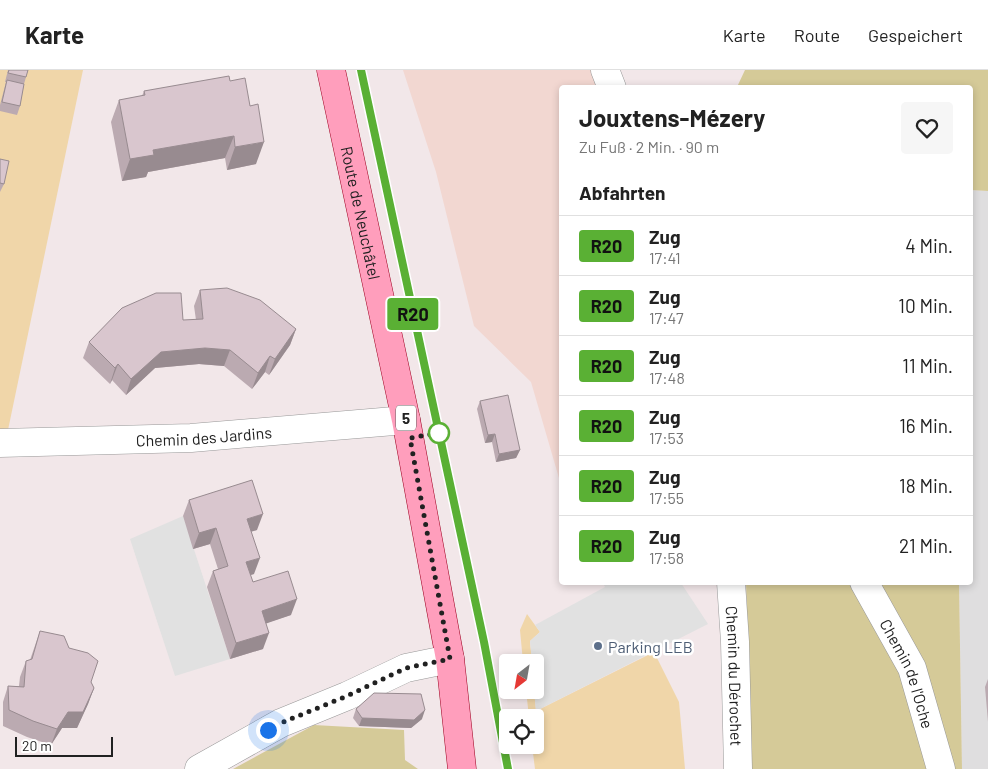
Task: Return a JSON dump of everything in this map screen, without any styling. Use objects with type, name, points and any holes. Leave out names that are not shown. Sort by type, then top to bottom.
[{"type":"main road","name":"Route de Neuchâtel","points":[[332,70],[406,420],[450,659],[462,769]]},
{"type":"street","points":[[605,70],[611,85]]},
{"type":"street","name":"Chemin des Jardins","points":[[0,443],[192,438],[406,420]]},
{"type":"street","name":"Chemin du Dérochet","points":[[731,585],[735,642],[738,769]]},
{"type":"street","name":"Chemin de l'Oche","points":[[866,585],[912,668],[941,769]]},
{"type":"street","points":[[199,769],[281,723],[347,696],[406,668],[450,659]]},
{"type":"shaded area","points":[[0,70],[83,70],[8,430],[0,430]]},
{"type":"shaded area","points":[[403,70],[594,70],[600,85],[559,85],[559,478],[531,382],[474,326],[436,172]]},
{"type":"shaded area","points":[[745,70],[988,70],[988,191],[973,190],[973,85],[738,85]]},
{"type":"shaded area","points":[[973,190],[988,191],[988,769],[962,769],[959,585],[973,585]]},
{"type":"shaded area","points":[[183,516],[230,659],[175,676],[130,539]]},
{"type":"shaded area","name":"Parking LEB","points":[[604,585],[682,585],[708,624],[540,709],[536,709],[535,699],[544,699],[544,654],[531,654],[530,641],[540,632],[535,625],[605,587]]},
{"type":"shaded area","points":[[746,585],[959,585],[962,769],[752,769]]},
{"type":"shaded area","points":[[527,614],[540,632],[530,641],[531,654],[522,654],[520,630]]},
{"type":"shaded area","points":[[654,652],[679,702],[685,769],[535,769],[533,754],[544,754],[544,709],[540,709]]},
{"type":"shaded area","points":[[527,699],[535,699],[536,709],[528,709]]},
{"type":"shaded area","points":[[314,725],[404,730],[405,760],[418,769],[233,769]]},
{"type":"building","points":[[9,70],[28,70],[26,77],[8,73]]},
{"type":"building","points":[[229,76],[230,81],[245,78],[250,106],[258,104],[264,142],[235,147],[234,136],[153,150],[154,155],[130,159],[119,100],[145,95],[144,91]]},
{"type":"building","points":[[7,80],[24,84],[20,106],[2,102]]},
{"type":"building","points":[[0,159],[9,161],[4,184],[0,183]]},
{"type":"building","points":[[227,288],[260,300],[296,329],[275,359],[270,356],[258,373],[230,350],[205,348],[161,352],[131,379],[118,364],[115,368],[89,342],[122,308],[156,293],[181,293],[183,320],[203,319],[200,290]]},
{"type":"building","points":[[508,395],[520,450],[499,454],[495,434],[488,435],[480,401]]},
{"type":"building","points":[[252,480],[263,514],[247,519],[260,558],[246,562],[253,582],[288,571],[297,599],[262,611],[269,633],[236,643],[213,571],[228,566],[216,528],[199,533],[189,500]]},
{"type":"building","points":[[40,631],[64,636],[69,648],[88,653],[98,661],[91,682],[94,688],[83,712],[68,712],[57,729],[9,710],[8,686],[24,687],[26,661],[32,659]]},
{"type":"building","points":[[374,693],[421,694],[425,710],[414,720],[362,718],[356,709]]},
{"type":"railway","points":[[361,70],[484,642],[508,769]]},
{"type":"train","name":"R20","points":[[361,70],[484,642],[508,769]]},
{"type":"place","name":"Parking LEB","points":[[598,646]]},
{"type":"route","points":[[268,730],[406,668],[450,659],[410,438],[439,433]]}]
